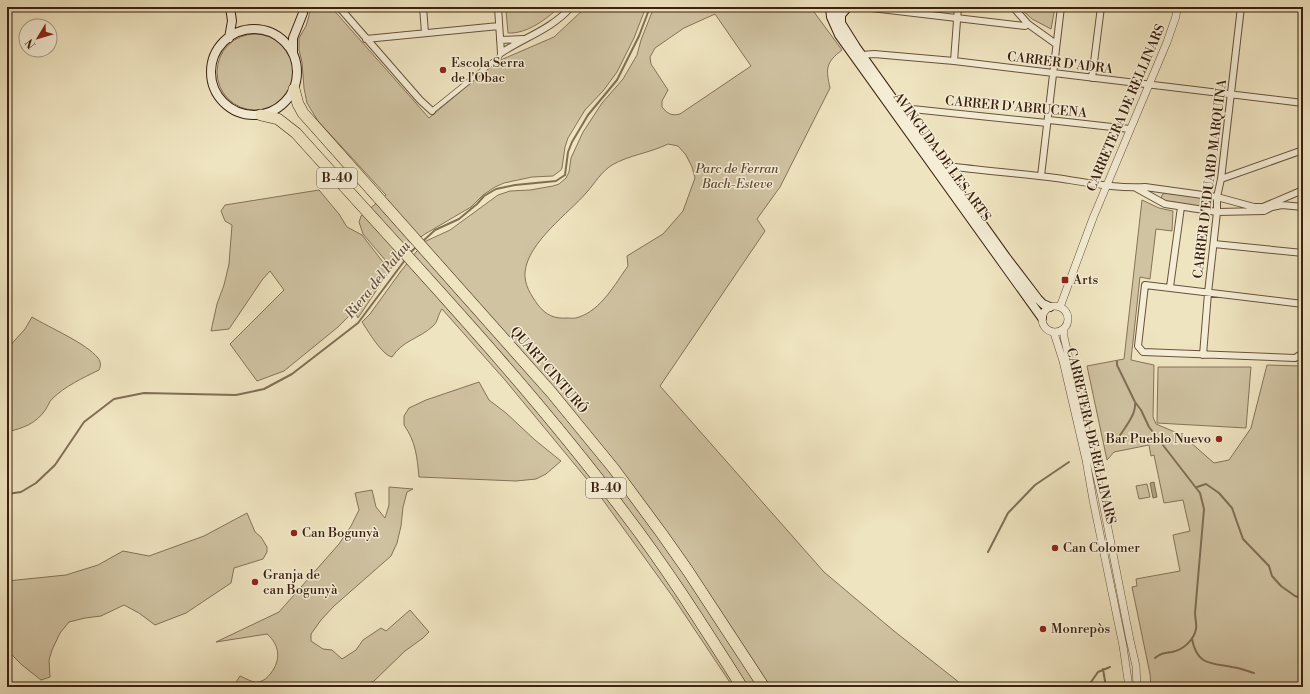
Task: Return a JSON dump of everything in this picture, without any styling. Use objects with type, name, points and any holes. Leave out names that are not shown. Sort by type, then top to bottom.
[{"type":"highway","name":"QUART CINTURÓ","points":[[294,89],[298,104],[303,113],[551,392],[614,469],[688,571],[764,687]]},
{"type":"highway","name":"B-40","points":[[261,115],[278,119],[296,133],[451,304],[560,431],[623,510],[678,588],[742,687]]},
{"type":"main road","points":[[229,38],[232,21],[230,7]]},
{"type":"main road","points":[[293,53],[279,38],[264,30],[244,30],[229,38],[219,47],[212,61],[211,73],[214,89],[223,103],[233,110],[248,115],[261,115],[271,112],[289,99],[294,89],[297,73],[293,53],[293,38],[303,13],[303,7]]},
{"type":"main road","name":"AVINGUDA DE LES ARTS","points":[[830,7],[839,35],[1028,288],[1043,304],[1050,307]]},
{"type":"main road","name":"AVINGUDA DE LES ARTS","points":[[842,7],[841,24],[1042,318]]},
{"type":"street","points":[[339,7],[420,100],[432,111],[499,57],[501,53],[524,39],[539,33],[552,25],[571,7]]},
{"type":"street","points":[[425,33],[423,7],[429,7]]},
{"type":"street","points":[[498,7],[501,53]]},
{"type":"street","points":[[863,7],[957,19],[1025,26],[1028,24]]},
{"type":"street","points":[[954,61],[958,7]]},
{"type":"street","points":[[1012,7],[1028,24],[1056,44]]},
{"type":"street","points":[[1040,176],[1061,7]]},
{"type":"street","points":[[1092,78],[1101,7]]},
{"type":"street","name":"CARRETERA DE RELLINARS","points":[[1060,307],[1107,185],[1167,42],[1176,16],[1177,7]]},
{"type":"street","name":"CARRER D'EDUARD MARQUINA","points":[[1203,355],[1217,212],[1217,197],[1221,179],[1241,7]]},
{"type":"street","points":[[366,39],[500,26]]},
{"type":"street","points":[[500,40],[524,39]]},
{"type":"street","name":"CARRER D'ADRA","points":[[862,55],[874,54],[954,61],[1303,103]]},
{"type":"street","name":"CARRER D'ABRUCENA","points":[[901,110],[912,109],[1047,123],[1049,120],[1130,129]]},
{"type":"street","points":[[1221,179],[1303,150]]},
{"type":"street","points":[[942,173],[955,168],[1040,176],[1136,188],[1145,187],[1217,197],[1254,206],[1263,206],[1303,190]]},
{"type":"street","points":[[1136,188],[1165,204],[1217,212],[1264,211],[1272,207],[1282,205],[1303,207]]},
{"type":"street","points":[[1160,201],[1159,195],[1165,190]]},
{"type":"street","points":[[1170,288],[1181,207]]},
{"type":"street","points":[[1214,244],[1303,253]]},
{"type":"street","points":[[1303,304],[1145,285],[1138,346],[1143,352],[1203,355],[1295,358],[1303,353]]},
{"type":"street","points":[[1050,307],[1060,307],[1065,310],[1068,316],[1067,325],[1064,330],[1054,333],[1045,328],[1042,318],[1045,311],[1050,307]]},
{"type":"street","name":"CARRETERA DE RELLINARS","points":[[1064,330],[1064,337],[1102,498],[1136,666],[1137,687]]},
{"type":"street","name":"CARRETERA DE RELLINARS","points":[[1054,333],[1063,361],[1086,460],[1123,646],[1129,687]]},
{"type":"green space","points":[[310,7],[331,7],[429,118],[496,62],[554,37],[586,7],[646,7],[634,38],[617,72],[603,91],[585,110],[568,138],[561,170],[553,176],[532,177],[504,183],[495,187],[483,195],[471,207],[412,243],[394,264],[358,318],[355,312],[360,305],[338,327],[284,371],[257,381],[230,344],[284,290],[270,271],[262,280],[229,329],[211,331],[217,304],[224,285],[229,264],[232,225],[225,221],[221,211],[225,205],[319,190],[339,214],[347,227],[362,235],[386,266],[388,265],[363,234],[359,222],[361,216],[386,195],[318,121],[307,103],[299,50],[299,38],[306,26]]},
{"type":"green space","points":[[511,7],[559,7],[536,25],[515,33],[508,33],[506,10],[511,10]]},
{"type":"green space","name":"Parc de Ferran Bach-Esteve","points":[[654,7],[821,7],[814,12],[842,50],[832,59],[828,67],[830,88],[780,187],[757,219],[765,231],[660,386],[824,572],[894,631],[965,687],[733,687],[673,597],[595,489],[505,380],[442,309],[433,326],[406,343],[396,351],[392,357],[384,352],[371,337],[362,322],[370,314],[424,242],[450,230],[498,195],[510,191],[530,190],[553,186],[559,184],[566,178],[569,172],[571,158],[583,132],[602,103],[623,79],[637,55],[641,40]],"holes":[[[715,14],[751,66],[680,114],[670,114],[662,107],[662,101],[668,90],[651,64],[650,57],[655,48],[684,28]],[[668,144],[678,146],[686,155],[692,167],[695,178],[683,211],[663,234],[627,256],[628,266],[607,296],[594,309],[577,318],[558,318],[547,314],[535,301],[528,290],[525,277],[528,261],[533,250],[550,229],[587,192],[601,174],[608,168],[625,159]]]},
{"type":"green space","points":[[1019,7],[1055,7],[1051,29],[1032,19]]},
{"type":"green space","points":[[255,34],[269,37],[282,45],[290,58],[293,72],[290,86],[282,99],[269,107],[255,110],[241,107],[228,99],[220,86],[217,72],[220,58],[228,45],[241,37]]},
{"type":"green space","points":[[1165,193],[1208,198],[1207,208],[1163,201],[1161,199],[1162,195]]},
{"type":"green space","points":[[1142,200],[1159,208],[1173,211],[1172,231],[1156,229],[1150,279],[1140,277],[1131,360],[1154,365],[1153,417],[1156,424],[1182,435],[1214,463],[1229,460],[1251,428],[1267,365],[1300,366],[1303,362],[1303,687],[1151,687],[1150,674],[1132,587],[1137,586],[1136,579],[1180,571],[1173,535],[1190,531],[1183,500],[1164,503],[1154,455],[1151,456],[1149,445],[1114,452],[1107,460],[1087,366],[1124,359]]},
{"type":"green space","points":[[32,317],[67,336],[92,352],[98,358],[100,367],[99,370],[57,394],[42,414],[33,422],[24,427],[7,432],[7,349],[25,329]]},
{"type":"green space","points":[[1158,367],[1251,367],[1246,428],[1157,423]]},
{"type":"green space","points":[[479,382],[489,400],[561,461],[546,474],[536,479],[516,481],[419,477],[417,456],[411,437],[404,425],[404,416],[409,408],[426,400]]},
{"type":"green space","points":[[1147,484],[1150,497],[1139,499],[1136,486]]},
{"type":"green space","points":[[389,487],[413,489],[407,492],[397,543],[391,556],[334,606],[311,634],[311,641],[323,649],[332,650],[342,659],[356,650],[363,640],[381,628],[386,631],[410,610],[429,632],[405,651],[374,681],[362,687],[233,687],[240,676],[256,682],[267,678],[274,668],[278,658],[277,648],[275,643],[267,634],[216,642],[279,612],[339,544],[351,526],[359,510],[355,493],[372,490],[376,507],[385,518],[389,505]]},
{"type":"green space","points":[[247,513],[255,532],[261,537],[267,547],[267,552],[263,559],[234,568],[231,583],[186,613],[155,625],[139,613],[124,605],[101,616],[69,622],[60,633],[52,650],[49,660],[50,677],[41,680],[22,665],[7,650],[7,581],[66,575],[98,565],[123,551],[149,556],[204,536]]},
{"type":"shaded area","points":[[1154,482],[1157,497],[1153,498],[1150,483]]},
{"type":"waterway","name":"Riera del Palau","points":[[422,242],[435,230],[459,219],[484,196],[496,189],[515,185],[556,181],[565,175],[568,152],[572,142],[588,115],[617,80],[639,36],[650,7]]},
{"type":"waterway","name":"Riera del Palau","points":[[410,253],[417,246]]},
{"type":"waterway","name":"Riera del Palau","points":[[7,494],[21,492],[36,483],[55,465],[84,422],[114,399],[144,393],[236,395],[264,389],[292,374],[358,323],[405,260]]},
{"type":"waterway","points":[[1117,361],[1117,365],[1149,427],[1200,493],[1204,509],[1195,613],[1195,633],[1184,647],[1176,651],[1161,654],[1155,658]]},
{"type":"waterway","points":[[1114,442],[1117,440],[1131,418],[1135,404]]},
{"type":"waterway","points":[[988,552],[1008,513],[1035,485],[1069,462]]},
{"type":"waterway","points":[[1197,487],[1206,484],[1219,493],[1232,508],[1243,539],[1269,566],[1272,576],[1281,586],[1295,596],[1303,599]]},
{"type":"waterway","points":[[1192,639],[1197,654],[1206,661],[1217,665],[1238,668],[1254,673]]},
{"type":"waterway","points":[[1084,687],[1091,682],[1098,672],[1110,667]]},
{"type":"waterway","points":[[1103,669],[1106,687]]},
{"type":"place","name":"Escola Serra de l'Obac","points":[[443,70]]},
{"type":"place","name":"Arts","points":[[1065,280]]},
{"type":"place","name":"Bar Pueblo Nuevo","points":[[1219,439]]},
{"type":"place","name":"Can Bogunyà","points":[[294,533]]},
{"type":"place","name":"Can Colomer","points":[[1055,548]]},
{"type":"place","name":"Granja de can Bogunyà","points":[[255,582]]},
{"type":"place","name":"Monrepòs","points":[[1043,629]]}]
